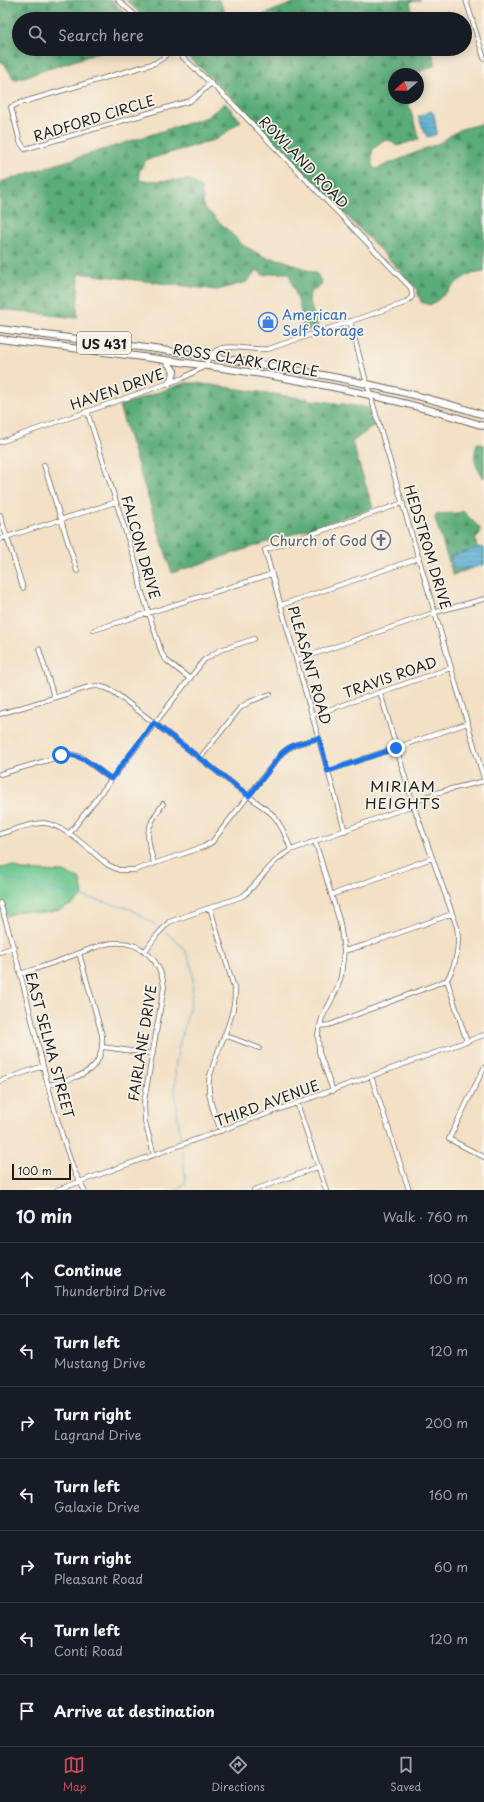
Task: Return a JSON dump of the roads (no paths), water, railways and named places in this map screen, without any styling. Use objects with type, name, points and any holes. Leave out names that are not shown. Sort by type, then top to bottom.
[{"type":"highway","name":"ROSS CLARK CIRCLE","points":[[0,329],[282,367],[367,383],[484,415]]},
{"type":"highway","name":"ROSS CLARK CIRCLE","points":[[0,339],[283,377],[370,394],[484,426]]},
{"type":"highway","points":[[78,349],[79,339]]},
{"type":"highway","points":[[166,361],[174,371],[174,376],[169,383]]},
{"type":"street","points":[[118,0],[131,12]]},
{"type":"street","points":[[466,0],[470,12]]},
{"type":"street","points":[[472,19],[484,58]]},
{"type":"street","name":"RADFORD CIRCLE","points":[[165,56],[155,63],[11,107],[20,142],[25,149],[190,101],[211,83]]},
{"type":"street","name":"ROWLAND ROAD","points":[[181,56],[211,83],[411,288],[413,295],[410,300],[405,303],[350,321]]},
{"type":"street","points":[[205,366],[209,357],[215,350],[223,347],[258,350],[268,348],[350,321]]},
{"type":"street","name":"HEDSTROM DRIVE","points":[[350,321],[370,394],[436,612],[484,780]]},
{"type":"street","name":"HAVEN DRIVE","points":[[0,442],[169,383],[192,374],[205,366]]},
{"type":"street","name":"FALCON DRIVE","points":[[87,411],[137,567],[141,589],[162,654],[167,661],[189,678]]},
{"type":"street","points":[[44,466],[77,571]]},
{"type":"street","points":[[0,539],[116,502]]},
{"type":"street","name":"PLEASANT ROAD","points":[[345,831],[265,550],[403,503]]},
{"type":"street","points":[[0,515],[23,588]]},
{"type":"street","points":[[281,605],[419,558]]},
{"type":"street","points":[[94,630],[272,574]]},
{"type":"street","points":[[297,660],[436,612],[484,598]]},
{"type":"street","points":[[69,834],[204,660],[212,654],[254,639]]},
{"type":"street","points":[[40,649],[54,697]]},
{"type":"street","name":"TRAVIS ROAD","points":[[313,715],[452,668]]},
{"type":"street","points":[[0,714],[89,687],[97,686],[106,688],[200,758],[279,821],[291,850]]},
{"type":"street","points":[[320,1026],[329,1026],[447,980],[455,964],[459,946],[452,914],[413,804],[380,692]]},
{"type":"street","points":[[200,758],[240,708],[249,702],[270,694]]},
{"type":"street","points":[[328,771],[468,723]]},
{"type":"street","points":[[0,834],[33,824],[43,823],[55,825],[69,834],[108,865],[119,870],[135,870],[203,847],[212,842],[282,753],[288,748],[319,738]]},
{"type":"street","points":[[0,774],[69,754],[81,757],[111,779]]},
{"type":"street","points":[[20,974],[112,943],[129,944],[146,950],[169,922],[244,896],[274,861],[291,850],[408,808],[416,801],[484,780]]},
{"type":"street","points":[[154,863],[147,840],[148,832],[150,824],[163,804]]},
{"type":"street","points":[[315,841],[340,923],[344,951],[343,964],[337,989],[320,1026],[318,1034],[319,1052],[332,1091]]},
{"type":"street","points":[[331,895],[432,858]]},
{"type":"street","name":"EAST SELMA STREET","points":[[0,903],[14,947],[48,1085],[73,1167],[84,1190]]},
{"type":"street","points":[[210,908],[234,991],[235,1002],[210,1073],[208,1088],[211,1104],[221,1131]]},
{"type":"street","points":[[344,951],[452,914]]},
{"type":"street","points":[[0,952],[14,947]]},
{"type":"street","name":"FAIRLANE DRIVE","points":[[146,950],[156,964],[163,980],[164,987],[143,1111],[154,1155]]},
{"type":"street","points":[[48,1085],[75,1078],[88,1072],[96,1064],[103,1047],[102,1035],[79,953]]},
{"type":"street","points":[[447,980],[467,1042]]},
{"type":"street","points":[[224,1035],[259,1048]]},
{"type":"street","name":"THIRD AVENUE","points":[[57,1190],[484,1035]]},
{"type":"street","points":[[103,1047],[153,1054]]},
{"type":"street","points":[[0,1081],[43,1066]]},
{"type":"street","points":[[484,1068],[449,1140],[484,1157]]},
{"type":"street","points":[[371,1076],[409,1190]]},
{"type":"street","points":[[297,1104],[326,1190]]},
{"type":"street","points":[[254,1190],[261,1189],[318,1167]]},
{"type":"water","points":[[431,111],[434,114],[437,133],[427,137],[418,117]]},
{"type":"water","points":[[481,547],[484,548],[484,565],[462,570],[453,567],[451,563],[451,556]]},
{"type":"waterway","points":[[0,874],[18,882],[25,882],[131,909],[158,927]]},
{"type":"waterway","points":[[165,932],[181,945],[190,960],[193,976],[189,1010],[179,1045],[175,1073],[176,1103],[181,1142]]},
{"type":"waterway","points":[[176,1190],[186,1182],[182,1150]]},
{"type":"place","name":"American Self Storage","points":[[268,322]]},
{"type":"place","name":"Church of God","points":[[381,540]]},
{"type":"district","name":"MIRIAM HEIGHTS","points":[[403,794]]}]
